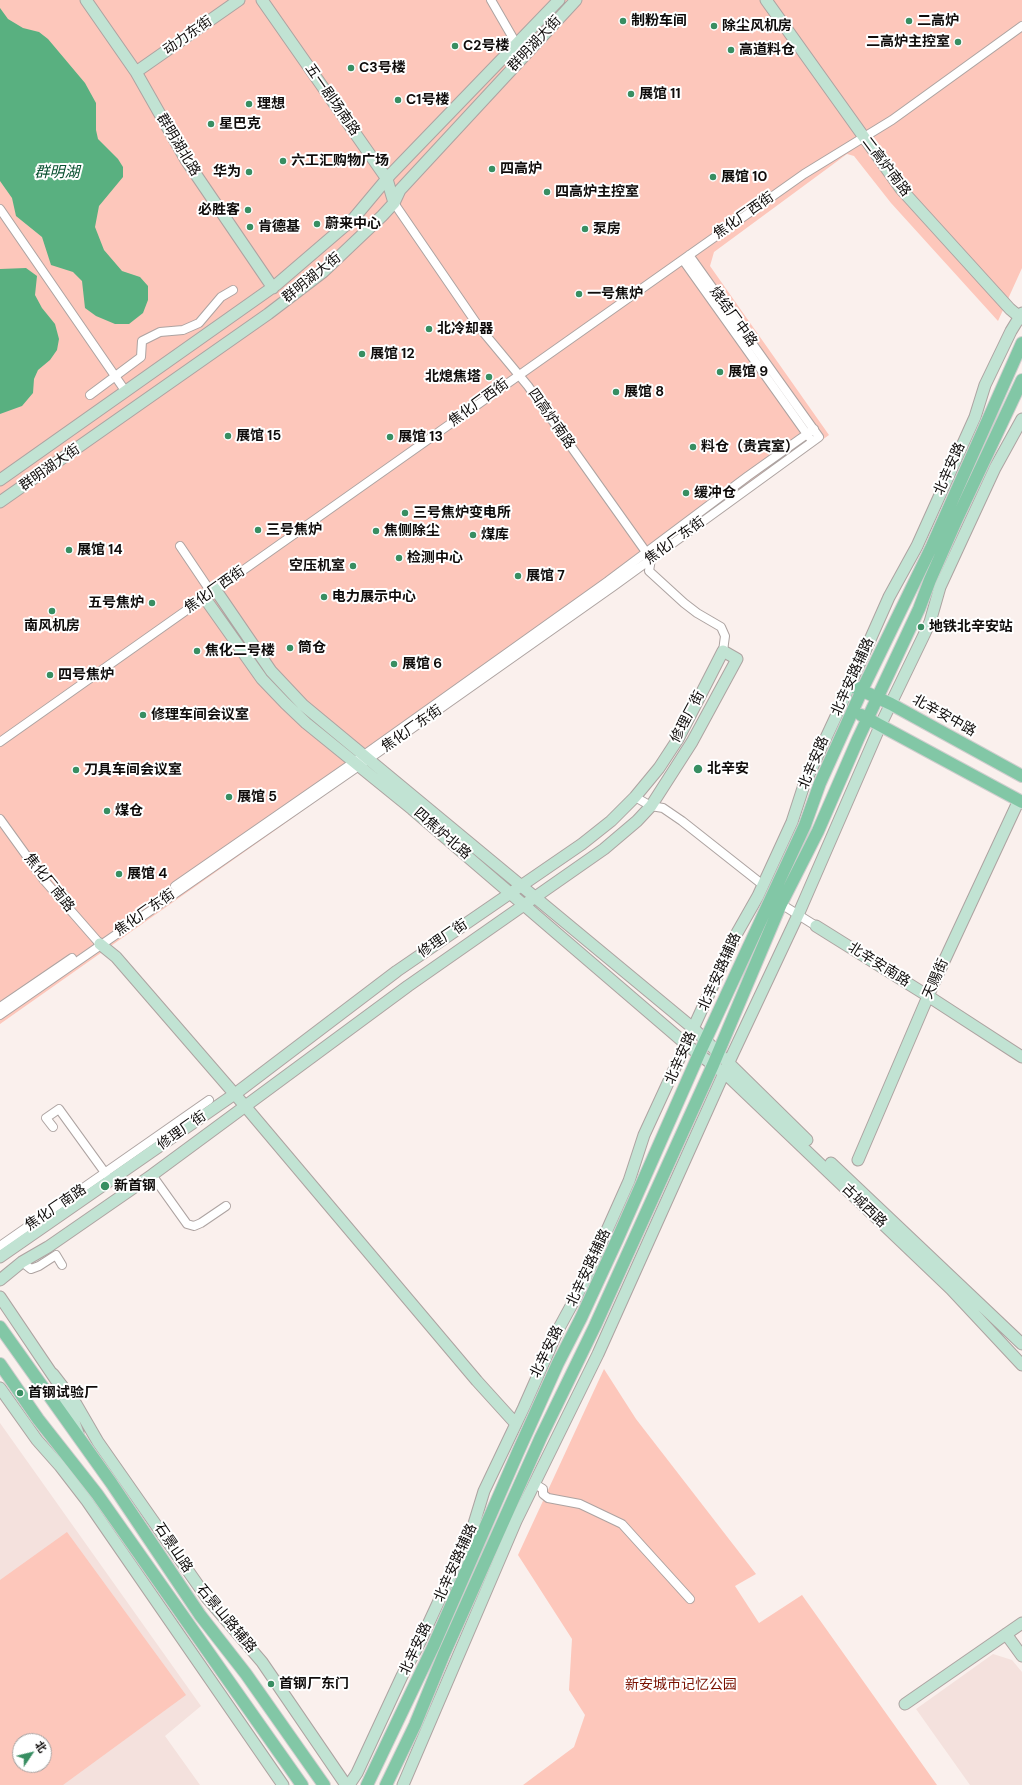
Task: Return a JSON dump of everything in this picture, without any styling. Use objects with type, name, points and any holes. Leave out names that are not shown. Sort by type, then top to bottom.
[{"type":"main road","name":"北辛安路","points":[[367,1785],[461,1586],[521,1445],[558,1363],[581,1318],[617,1240],[705,1040],[805,825],[820,783],[862,690],[954,499],[1022,343]]},
{"type":"main road","name":"北辛安路","points":[[386,1785],[415,1725],[444,1654],[496,1538],[713,1065],[781,904],[818,831],[868,717],[919,609],[955,523],[1022,380]]},
{"type":"main road","name":"北辛安中路","points":[[850,685],[891,704],[1022,776]]},
{"type":"main road","points":[[853,711],[881,724],[1020,801]]},
{"type":"main road","name":"石景山路","points":[[0,1327],[112,1484],[200,1615],[246,1674],[324,1785]]},
{"type":"main road","points":[[0,1364],[38,1419],[97,1494],[302,1785]]},
{"type":"street","name":"群明湖北路","points":[[86,0],[136,72],[186,160],[273,288]]},
{"type":"street","name":"动力东街","points":[[136,72],[239,0]]},
{"type":"street","name":"五一剧场南路","points":[[262,0],[387,178],[394,203]]},
{"type":"street","points":[[490,0],[517,44]]},
{"type":"street","name":"群明湖大街","points":[[0,480],[273,288],[354,218],[387,178],[559,0]]},
{"type":"street","name":"群明湖大街","points":[[0,502],[268,314],[322,272],[359,239],[394,203],[400,190],[576,0]]},
{"type":"street","name":"二高炉南路","points":[[766,0],[901,189],[1010,309],[1021,316]]},
{"type":"street","name":"焦化厂西街","points":[[0,742],[804,174],[864,138],[905,111],[1022,26]]},
{"type":"street","name":"四高炉南路","points":[[394,203],[479,327],[519,374],[646,551],[651,559],[649,571],[692,609],[721,627],[725,636],[723,651]]},
{"type":"street","points":[[0,209],[126,392]]},
{"type":"street","name":"烧结厂中路","points":[[686,258],[816,439]]},
{"type":"street","points":[[90,395],[141,357],[142,341],[160,332],[183,330],[199,323],[221,297],[233,290]]},
{"type":"street","name":"北辛安路辅路","points":[[349,1785],[357,1773],[402,1676],[432,1617],[473,1527],[484,1491],[558,1330],[583,1284],[629,1181],[637,1152],[644,1135],[687,1045],[737,932],[763,885],[792,822],[804,785],[889,597],[917,546],[976,417],[985,385],[1011,331],[1021,316]]},
{"type":"street","points":[[403,1785],[516,1521],[598,1354],[726,1069],[798,915],[881,724],[930,622],[940,588],[981,498],[1022,419]]},
{"type":"street","name":"焦化厂东街","points":[[366,757],[810,432]]},
{"type":"street","name":"焦化厂东街","points":[[0,1015],[98,943],[651,559],[816,439]]},
{"type":"street","points":[[955,523],[981,498]]},
{"type":"street","points":[[917,546],[954,499]]},
{"type":"street","points":[[180,546],[210,593]]},
{"type":"street","name":"四焦炉北路","points":[[210,593],[271,671],[303,705],[536,897],[694,1029],[705,1040]]},
{"type":"street","name":"四焦炉北路","points":[[210,593],[262,679],[306,723],[412,809],[699,1054]]},
{"type":"street","name":"修理厂街","points":[[0,1257],[235,1094],[397,971],[582,844],[611,821],[635,797],[659,768],[678,739],[723,651],[737,659],[692,742],[651,806],[604,849],[408,986],[152,1175],[48,1247],[22,1262]]},
{"type":"street","points":[[635,797],[651,806],[663,808],[763,885],[793,852]]},
{"type":"street","name":"天赐街","points":[[858,1160],[928,996],[1020,801]]},
{"type":"street","name":"焦化厂南路","points":[[0,819],[44,880],[98,943]]},
{"type":"street","points":[[781,904],[816,926]]},
{"type":"street","name":"北辛安南路","points":[[816,926],[1022,1057]]},
{"type":"street","points":[[98,943],[116,957],[235,1094],[477,1381],[516,1424]]},
{"type":"street","name":"焦化厂东街","points":[[0,1007],[98,943]]},
{"type":"street","name":"古城西路","points":[[705,1040],[717,1053],[726,1069],[951,1289],[1022,1365]]},
{"type":"street","name":"古城西路","points":[[699,1054],[713,1065],[726,1069],[1022,1344]]},
{"type":"street","name":"焦化厂南路","points":[[0,1246],[106,1174],[210,1100]]},
{"type":"street","points":[[53,1127],[46,1118],[59,1109],[106,1174]]},
{"type":"street","points":[[152,1175],[187,1224],[194,1226],[202,1223],[226,1206]]},
{"type":"street","points":[[644,1217],[673,1186]]},
{"type":"street","points":[[583,1284],[617,1240]]},
{"type":"street","points":[[628,1253],[639,1260]]},
{"type":"street","points":[[0,1280],[22,1262],[31,1269],[39,1266],[56,1255],[62,1265]]},
{"type":"street","points":[[0,1297],[53,1374],[68,1402],[81,1441]]},
{"type":"street","points":[[1014,1355],[1022,1344]]},
{"type":"street","name":"石景山路辅路","points":[[53,1374],[76,1404],[98,1442],[184,1566],[207,1598],[262,1662],[346,1785]]},
{"type":"street","points":[[0,1388],[37,1440],[60,1466],[87,1501],[283,1785]]},
{"type":"street","points":[[535,1484],[543,1489],[543,1494],[548,1498],[580,1504],[622,1524],[690,1599]]},
{"type":"street","points":[[496,1538],[516,1521]]},
{"type":"street","points":[[184,1566],[200,1615]]},
{"type":"street","points":[[432,1617],[461,1586]]},
{"type":"street","points":[[905,1704],[1022,1623]]},
{"type":"street","points":[[1006,1634],[1022,1656]]},
{"type":"shaded area","points":[[0,1423],[201,1706],[165,1736],[200,1785],[0,1785]]},
{"type":"shaded area","points":[[993,1654],[1012,1660],[1022,1672],[1022,1785],[970,1785],[916,1709]]},
{"type":"green space","points":[[0,0],[1022,0],[1022,268],[998,321],[891,203],[854,156],[847,154],[714,252],[710,266],[829,435],[284,824],[0,1024]]},
{"type":"green space","name":"新安城市记忆公园","points":[[604,1369],[636,1419],[756,1574],[735,1586],[759,1623],[802,1595],[937,1785],[523,1785],[574,1747],[585,1715],[569,1690],[572,1639],[518,1555]]},
{"type":"green space","points":[[67,1532],[186,1695],[63,1785],[0,1785],[0,1580]]},
{"type":"water","name":"群明湖","points":[[0,8],[8,19],[23,28],[39,32],[48,39],[85,83],[96,103],[96,130],[98,139],[118,159],[123,167],[123,177],[99,206],[95,227],[104,250],[122,271],[140,277],[148,286],[148,300],[143,313],[129,324],[115,324],[96,316],[85,308],[82,281],[73,272],[51,265],[42,237],[16,216],[12,198],[0,181]]},
{"type":"water","points":[[26,268],[37,276],[35,295],[42,308],[55,324],[59,339],[57,350],[50,360],[38,370],[34,379],[33,393],[22,406],[0,414],[0,269]]},
{"type":"place","name":"制粉车间","points":[[623,21]]},
{"type":"place","name":"二高炉","points":[[909,21]]},
{"type":"place","name":"除尘风机房","points":[[714,26]]},
{"type":"place","name":"二高炉主控室","points":[[958,42]]},
{"type":"place","name":"C2号楼","points":[[455,46]]},
{"type":"place","name":"高道料仓","points":[[731,50]]},
{"type":"place","name":"C3号楼","points":[[351,68]]},
{"type":"place","name":"展馆 11","points":[[631,94]]},
{"type":"place","name":"C1号楼","points":[[398,100]]},
{"type":"place","name":"理想","points":[[249,104]]},
{"type":"place","name":"星巴克","points":[[211,124]]},
{"type":"place","name":"六工汇购物广场","points":[[283,161]]},
{"type":"place","name":"四高炉","points":[[492,169]]},
{"type":"place","name":"华为","points":[[249,172]]},
{"type":"place","name":"展馆 10","points":[[713,177]]},
{"type":"place","name":"四高炉主控室","points":[[547,192]]},
{"type":"place","name":"必胜客","points":[[248,210]]},
{"type":"place","name":"蔚来中心","points":[[317,224]]},
{"type":"place","name":"肯德基","points":[[250,227]]},
{"type":"place","name":"泵房","points":[[585,229]]},
{"type":"place","name":"一号焦炉","points":[[579,294]]},
{"type":"place","name":"北冷却器","points":[[429,329]]},
{"type":"place","name":"展馆 12","points":[[362,354]]},
{"type":"place","name":"展馆 9","points":[[720,372]]},
{"type":"place","name":"北熄焦塔","points":[[489,377]]},
{"type":"place","name":"展馆 8","points":[[616,392]]},
{"type":"place","name":"展馆 15","points":[[228,436]]},
{"type":"place","name":"展馆 13","points":[[390,437]]},
{"type":"place","name":"料仓（贵宾室）","points":[[693,447]]},
{"type":"place","name":"缓冲仓","points":[[686,493]]},
{"type":"place","name":"三号焦炉变电所","points":[[405,513]]},
{"type":"place","name":"三号焦炉","points":[[258,530]]},
{"type":"place","name":"焦侧除尘","points":[[376,531]]},
{"type":"place","name":"煤库","points":[[473,535]]},
{"type":"place","name":"展馆 14","points":[[69,550]]},
{"type":"place","name":"检测中心","points":[[399,558]]},
{"type":"place","name":"空压机室","points":[[353,566]]},
{"type":"place","name":"展馆 7","points":[[518,576]]},
{"type":"place","name":"电力展示中心","points":[[324,597]]},
{"type":"place","name":"五号焦炉","points":[[152,603]]},
{"type":"place","name":"南风机房","points":[[52,611]]},
{"type":"place","name":"地铁北辛安站","points":[[921,627]]},
{"type":"place","name":"筒仓","points":[[290,648]]},
{"type":"place","name":"焦化二号楼","points":[[197,651]]},
{"type":"place","name":"展馆 6","points":[[394,664]]},
{"type":"place","name":"四号焦炉","points":[[50,675]]},
{"type":"place","name":"修理车间会议室","points":[[143,715]]},
{"type":"place","name":"北辛安","points":[[698,769]]},
{"type":"place","name":"刀具车间会议室","points":[[76,770]]},
{"type":"place","name":"展馆 5","points":[[229,797]]},
{"type":"place","name":"煤仓","points":[[107,811]]},
{"type":"place","name":"展馆 4","points":[[119,874]]},
{"type":"place","name":"新首钢","points":[[105,1186]]},
{"type":"place","name":"首钢试验厂","points":[[20,1393]]},
{"type":"place","name":"首钢厂东门","points":[[271,1684]]}]
